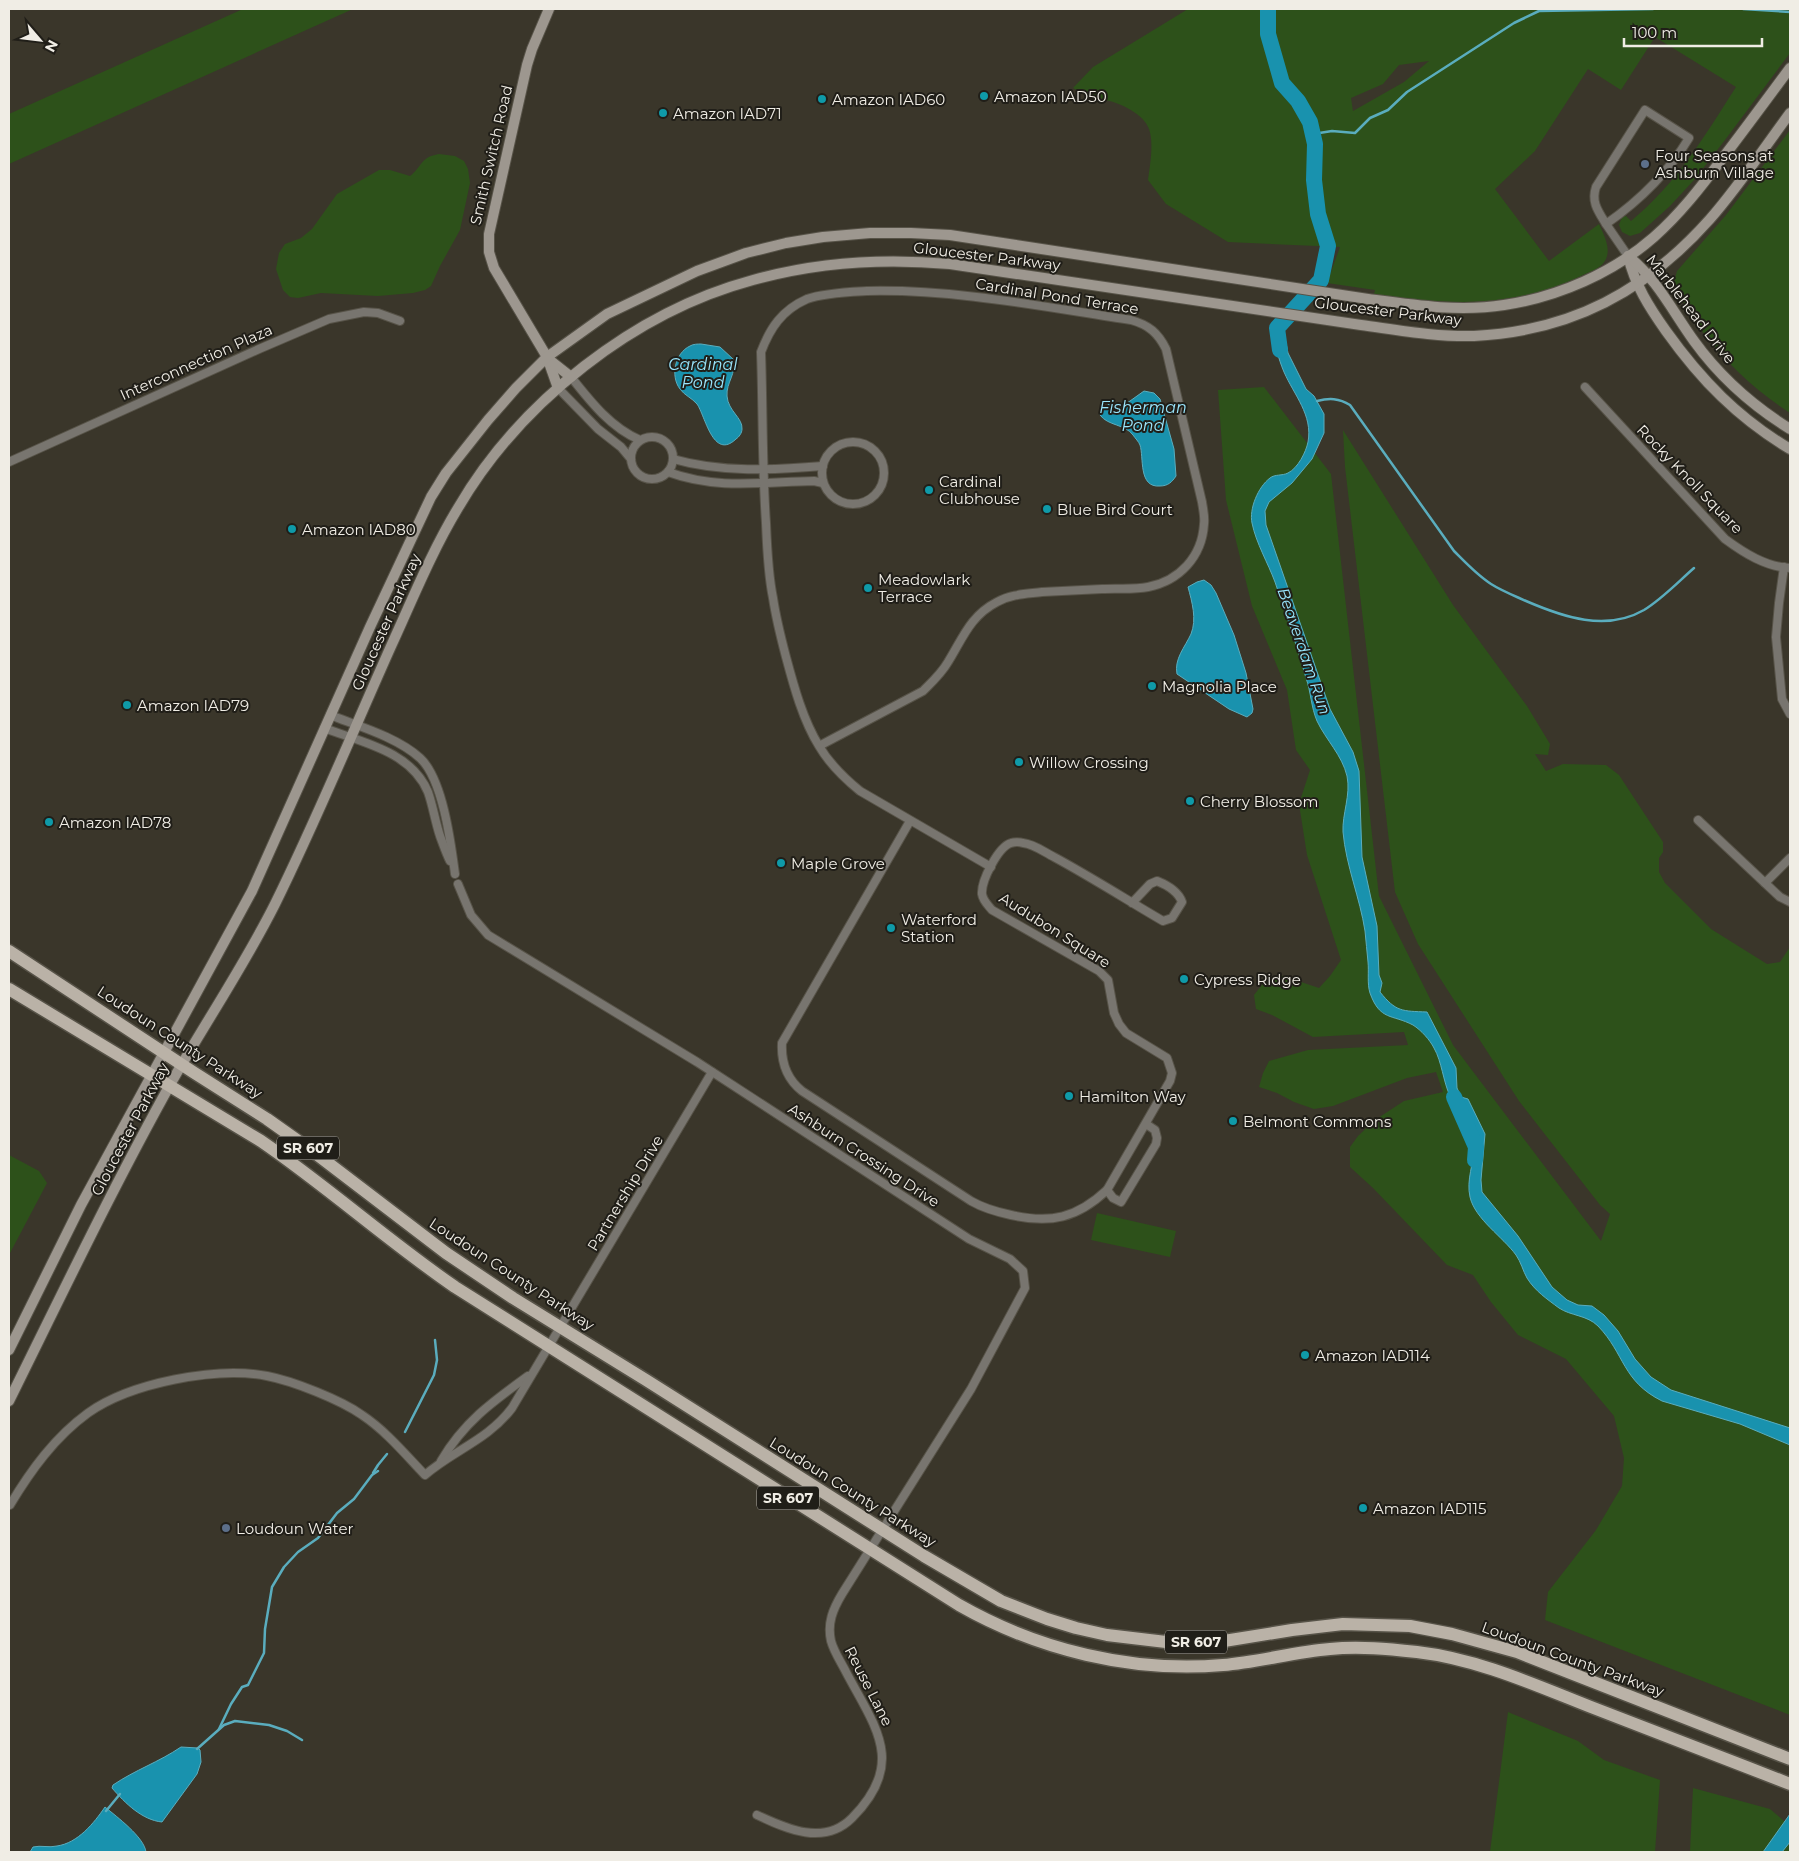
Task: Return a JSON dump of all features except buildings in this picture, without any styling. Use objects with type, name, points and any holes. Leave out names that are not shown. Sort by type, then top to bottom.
[{"type":"main road","name":"Smith Switch Road","points":[[549,9],[527,65],[494,206],[488,244],[490,261],[547,358],[558,388]]},
{"type":"main road","name":"Gloucester Parkway","points":[[9,1350],[81,1205],[252,890],[324,728],[431,497],[467,444],[516,388],[547,358],[607,314],[697,271],[746,253],[786,243],[823,237],[878,233],[950,235],[1368,300],[1451,308],[1503,306],[1562,290],[1609,269],[1653,238],[1685,205],[1790,68]]},
{"type":"main road","name":"Gloucester Parkway","points":[[9,1401],[92,1230],[182,1064],[258,937],[416,592],[456,510],[505,441],[526,418],[558,388],[606,350],[645,326],[713,294],[751,280],[843,263],[881,260],[950,264],[1424,333],[1472,336],[1522,331],[1572,317],[1597,307],[1650,276],[1695,236],[1712,217],[1790,113]]},
{"type":"main road","name":"Marblehead Drive","points":[[1628,256],[1650,276],[1695,342],[1726,378],[1762,410],[1790,429]]},
{"type":"main road","name":"Marblehead Drive","points":[[1628,256],[1637,285],[1644,298],[1682,353],[1713,391],[1752,424],[1790,449]]},
{"type":"main road","name":"Smith Switch Road","points":[[547,358],[572,377]]},
{"type":"main road","name":"Loudoun County Parkway","points":[[9,951],[301,1142],[446,1253],[513,1298],[956,1576],[1001,1601],[1076,1628],[1107,1635],[1166,1642],[1224,1641],[1343,1624],[1410,1626],[1452,1634],[1517,1652],[1790,1759]]},
{"type":"main road","name":"SR 607","points":[[9,989],[283,1156],[426,1266],[549,1347],[977,1615],[1022,1635],[1065,1649],[1126,1662],[1172,1666],[1224,1665],[1348,1648],[1433,1654],[1489,1668],[1790,1784]]},
{"type":"street","points":[[1606,224],[1644,195],[1675,160],[1689,138],[1645,110],[1596,187],[1594,201],[1596,208],[1606,224],[1628,256]]},
{"type":"street","name":"Cardinal Pond Terrace","points":[[819,746],[923,691],[948,662],[972,621],[986,608],[999,600],[1018,595],[1069,590],[1146,588],[1162,584],[1176,577],[1190,563],[1197,553],[1205,522],[1202,502],[1166,349],[1153,330],[1144,324],[1132,320],[936,293],[901,290],[848,292],[809,298],[786,311],[775,322],[767,336],[762,352],[763,469],[772,597],[793,683],[819,746],[829,761],[854,786],[910,821],[991,867]]},
{"type":"street","name":"Interconnection Plaza","points":[[9,462],[329,319],[364,312],[378,313],[400,321]]},
{"type":"street","points":[[572,377],[597,408],[612,422],[626,433],[640,440]]},
{"type":"street","points":[[558,388],[598,429],[621,447],[631,459],[634,469],[641,476],[656,478],[668,472],[673,459],[671,449],[662,439],[653,436],[640,440],[633,448],[631,459]]},
{"type":"street","name":"Rocky Knoll Square","points":[[1585,388],[1725,539],[1755,558],[1787,568]]},
{"type":"street","points":[[850,442],[859,442],[876,451],[884,468],[884,477],[876,494],[860,504],[850,504],[841,502],[827,491],[823,482],[823,466],[826,457],[832,450],[850,442]]},
{"type":"street","points":[[673,459],[702,466],[734,469],[823,466]]},
{"type":"street","points":[[668,472],[703,482],[731,485],[823,482]]},
{"type":"street","points":[[1787,568],[1778,611],[1776,637],[1782,699],[1790,714]]},
{"type":"street","points":[[324,728],[402,759],[417,773],[428,792],[440,837],[455,874],[448,828],[434,781],[426,765],[407,748],[330,715]]},
{"type":"street","points":[[1698,820],[1765,884],[1780,897],[1790,902]]},
{"type":"street","name":"Audubon Square","points":[[910,821],[782,1043],[785,1067],[794,1084],[977,1204],[997,1212],[1028,1219],[1052,1219],[1084,1209],[1107,1190],[1170,1081],[1172,1072],[1167,1058],[1126,1032],[1119,1024],[1114,1013],[1108,980],[1099,971],[992,910],[984,901],[982,894],[983,886],[991,867],[997,856],[1010,843],[1021,842],[1030,844],[1132,903],[1163,920],[1172,918],[1182,902],[1180,895],[1166,884],[1157,880],[1150,884],[1132,903]]},
{"type":"street","points":[[1765,884],[1790,858]]},
{"type":"street","name":"Ashburn Crossing Drive","points":[[458,884],[471,915],[488,935],[712,1072],[969,1238],[1010,1259],[1023,1271],[1025,1288],[971,1389],[883,1530]]},
{"type":"street","name":"Partnership Drive","points":[[441,1461],[480,1439],[503,1419],[549,1347],[712,1072]]},
{"type":"street","points":[[1107,1190],[1113,1198],[1121,1202],[1156,1144],[1156,1130],[1146,1124]]},
{"type":"street","points":[[9,1504],[43,1455],[89,1413],[111,1400],[181,1378],[226,1374],[267,1376],[296,1384],[342,1403],[377,1425],[425,1475],[441,1461],[451,1445],[476,1416],[530,1375]]},
{"type":"street","name":"Reuse Lane","points":[[758,1815],[800,1832],[818,1834],[827,1832],[844,1825],[852,1819],[871,1794],[877,1782],[883,1756],[879,1737],[833,1648],[830,1622],[837,1603],[883,1530]]},
{"type":"green space","points":[[243,9],[353,9],[9,164],[9,114]]},
{"type":"green space","points":[[1188,9],[1790,9],[1790,53],[1694,180],[1670,206],[1640,233],[1630,236],[1622,232],[1619,225],[1622,217],[1626,216],[1631,221],[1662,191],[1689,158],[1736,87],[1655,37],[1621,90],[1588,69],[1535,151],[1495,189],[1549,261],[1599,224],[1607,244],[1607,256],[1603,263],[1593,271],[1555,287],[1530,294],[1479,302],[1401,298],[1374,294],[1375,290],[1327,283],[1340,247],[1228,242],[1166,204],[1148,180],[1151,154],[1149,129],[1137,114],[1112,101],[1085,94],[1073,88],[1093,67]],"holes":[[[1429,61],[1404,82],[1353,111],[1351,98],[1383,84],[1399,65]]]},
{"type":"green space","points":[[1790,130],[1790,413],[1765,396],[1732,366],[1698,326],[1673,285],[1677,271],[1726,215]]},
{"type":"green space","points":[[439,154],[455,156],[464,161],[468,169],[470,183],[460,230],[431,286],[425,290],[413,293],[378,296],[321,293],[298,298],[290,297],[283,290],[276,269],[279,253],[285,244],[301,238],[312,229],[337,194],[379,170],[390,170],[410,176],[428,157]]},
{"type":"green space","points":[[1264,387],[1331,474],[1379,896],[1453,1045],[1601,1241],[1610,1214],[1600,1205],[1519,1101],[1418,944],[1395,892],[1345,467],[1343,430],[1453,605],[1527,706],[1550,744],[1548,755],[1535,754],[1546,771],[1563,764],[1606,765],[1619,775],[1663,842],[1663,852],[1659,858],[1659,872],[1665,883],[1711,929],[1767,964],[1780,962],[1790,947],[1790,1715],[1545,1620],[1548,1592],[1596,1530],[1622,1486],[1624,1458],[1614,1416],[1566,1359],[1518,1335],[1491,1302],[1473,1275],[1447,1265],[1373,1188],[1350,1167],[1350,1147],[1358,1136],[1375,1120],[1404,1101],[1443,1092],[1436,1072],[1407,1078],[1333,1106],[1314,1109],[1259,1087],[1269,1061],[1308,1050],[1408,1045],[1404,1032],[1313,1037],[1272,1015],[1256,1009],[1254,995],[1265,981],[1280,975],[1319,988],[1341,960],[1307,855],[1299,804],[1310,770],[1296,750],[1287,690],[1252,606],[1226,500],[1218,390]]},
{"type":"green space","points":[[9,1155],[39,1171],[47,1183],[9,1255]]},
{"type":"green space","points":[[1097,1213],[1176,1231],[1170,1257],[1091,1240]]},
{"type":"green space","points":[[1508,1712],[1578,1741],[1604,1760],[1660,1780],[1655,1852],[1490,1852]]},
{"type":"green space","points":[[1693,1788],[1770,1809],[1790,1826],[1790,1852],[1690,1852]]},
{"type":"water","points":[[1277,328],[1284,333],[1288,353],[1306,389],[1314,396],[1324,414],[1324,433],[1312,459],[1292,483],[1269,502],[1265,511],[1266,525],[1330,709],[1353,752],[1359,771],[1362,857],[1377,926],[1379,975],[1382,983],[1380,992],[1395,1007],[1405,1011],[1427,1012],[1456,1068],[1457,1088],[1461,1097],[1468,1099],[1485,1134],[1481,1180],[1482,1192],[1518,1236],[1552,1287],[1567,1300],[1578,1305],[1592,1306],[1604,1315],[1618,1331],[1635,1359],[1651,1377],[1671,1390],[1790,1428],[1790,1445],[1740,1424],[1662,1401],[1649,1393],[1631,1376],[1607,1336],[1594,1322],[1559,1308],[1534,1287],[1527,1278],[1516,1255],[1483,1220],[1473,1205],[1469,1184],[1474,1153],[1473,1140],[1468,1126],[1450,1096],[1437,1053],[1425,1035],[1416,1027],[1382,1013],[1374,1002],[1369,986],[1365,931],[1347,857],[1343,832],[1348,790],[1345,768],[1315,716],[1308,683],[1291,630],[1275,582],[1259,545],[1251,517],[1253,505],[1262,487],[1272,477],[1292,471],[1303,455],[1308,442],[1309,432],[1305,414],[1284,372],[1277,351],[1272,329]]},
{"type":"water","name":"Cardinal Pond","points":[[701,344],[720,347],[733,359],[734,369],[728,386],[727,396],[730,406],[742,425],[742,429],[738,437],[728,444],[721,444],[711,434],[697,404],[682,391],[675,378],[676,365],[681,354],[691,345]]},
{"type":"water","name":"Fisherman Pond","points":[[1144,391],[1154,393],[1160,399],[1174,449],[1176,476],[1170,483],[1163,486],[1153,485],[1145,477],[1140,445],[1130,431],[1103,419],[1100,415],[1101,411],[1109,404],[1123,406]]},
{"type":"water","points":[[1204,580],[1211,585],[1216,593],[1234,635],[1246,673],[1253,709],[1252,713],[1247,717],[1229,709],[1177,674],[1177,663],[1191,634],[1194,622],[1188,587]]},
{"type":"water","points":[[181,1747],[198,1748],[200,1750],[201,1762],[197,1774],[162,1822],[155,1821],[141,1814],[128,1805],[112,1788],[113,1785],[121,1780]]},
{"type":"water","points":[[105,1807],[135,1834],[146,1852],[30,1852],[33,1847],[54,1847],[79,1837],[91,1826]]},
{"type":"water","points":[[1790,1814],[1790,1842],[1782,1852],[1763,1852]]},
{"type":"waterway","name":"Beaverdam Run","points":[[1268,9],[1268,34],[1282,83],[1298,101],[1310,122],[1315,144],[1314,180],[1318,214],[1328,246],[1321,280],[1277,328],[1280,350]]},
{"type":"waterway","points":[[1313,134],[1332,131],[1355,133],[1370,118],[1388,110],[1407,92],[1514,23],[1539,11],[1653,9]]},
{"type":"waterway","points":[[1743,9],[1790,12]]},
{"type":"waterway","points":[[1317,401],[1334,399],[1350,405],[1454,551],[1472,569],[1495,587],[1540,607],[1585,620],[1600,621],[1630,617],[1651,606],[1694,568]]},
{"type":"waterway","name":"Beaverdam Run","points":[[1454,1097],[1476,1147],[1475,1160]]},
{"type":"waterway","points":[[405,1432],[434,1375],[437,1360],[435,1340]]},
{"type":"waterway","points":[[373,1473],[387,1454]]},
{"type":"waterway","points":[[219,1729],[242,1687],[248,1685],[264,1653],[265,1629],[272,1587],[284,1567],[298,1552],[318,1538],[337,1513],[354,1499],[372,1475],[378,1471]]},
{"type":"waterway","points":[[197,1749],[224,1725],[235,1721],[269,1725],[287,1731],[302,1740]]},
{"type":"waterway","points":[[106,1811],[120,1794]]},
{"type":"place","name":"Amazon IAD50","points":[[984,96]]},
{"type":"place","name":"Amazon IAD60","points":[[822,99]]},
{"type":"place","name":"Amazon IAD71","points":[[663,113]]},
{"type":"place","name":"Four Seasons at Ashburn Village","points":[[1645,164]]},
{"type":"place","name":"Cardinal Clubhouse","points":[[929,490]]},
{"type":"place","name":"Blue Bird Court","points":[[1047,509]]},
{"type":"place","name":"Amazon IAD80","points":[[292,529]]},
{"type":"place","name":"Meadowlark Terrace","points":[[868,588]]},
{"type":"place","name":"Magnolia Place","points":[[1152,686]]},
{"type":"place","name":"Amazon IAD79","points":[[127,705]]},
{"type":"place","name":"Willow Crossing","points":[[1019,762]]},
{"type":"place","name":"Cherry Blossom","points":[[1190,801]]},
{"type":"place","name":"Amazon IAD78","points":[[49,822]]},
{"type":"place","name":"Maple Grove","points":[[781,863]]},
{"type":"place","name":"Waterford Station","points":[[891,928]]},
{"type":"place","name":"Cypress Ridge","points":[[1184,979]]},
{"type":"place","name":"Hamilton Way","points":[[1069,1096]]},
{"type":"place","name":"Belmont Commons","points":[[1233,1121]]},
{"type":"place","name":"Amazon IAD114","points":[[1305,1355]]},
{"type":"place","name":"Amazon IAD115","points":[[1363,1508]]},
{"type":"place","name":"Loudoun Water","points":[[226,1528]]}]
